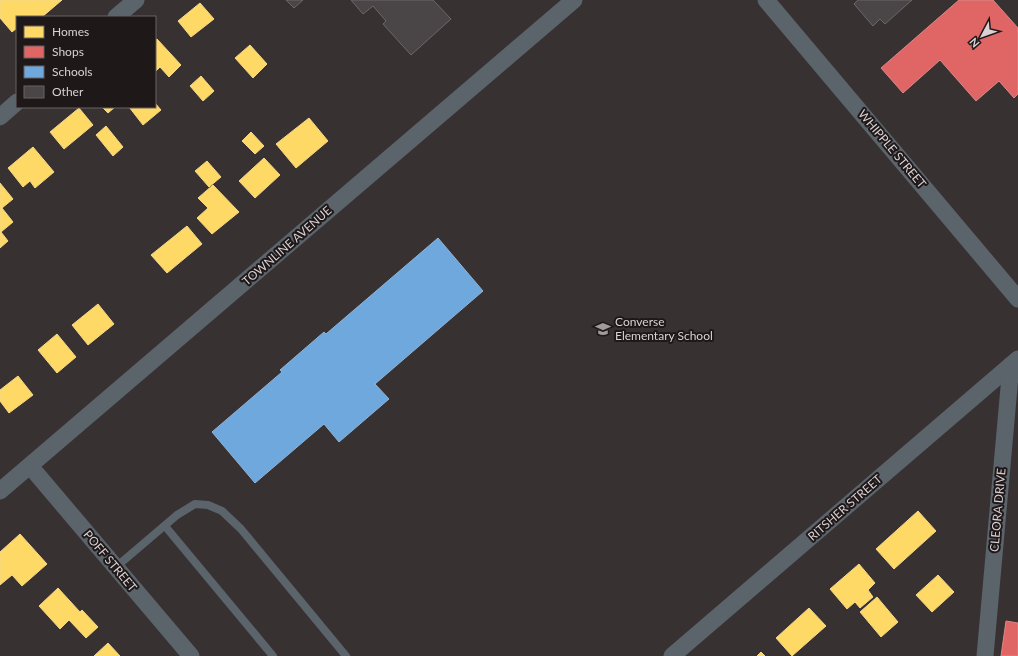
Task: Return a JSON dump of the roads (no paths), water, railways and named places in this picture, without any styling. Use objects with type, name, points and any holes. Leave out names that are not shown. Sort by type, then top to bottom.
[{"type":"street","points":[[117,16],[136,0]]},
{"type":"street","name":"TOWNLINE AVENUE","points":[[0,491],[574,0]]},
{"type":"street","name":"WHIPPLE STREET","points":[[766,0],[1018,299]]},
{"type":"street","points":[[0,117],[16,103]]},
{"type":"street","name":"RITSHER STREET","points":[[672,656],[1015,362]]},
{"type":"street","name":"CLEORA DRIVE","points":[[985,656],[1015,362]]},
{"type":"street","name":"POFF STREET","points":[[30,466],[191,656]]},
{"type":"lane","points":[[116,567],[177,515],[195,504],[208,505],[222,511],[241,529],[346,656]]},
{"type":"lane","points":[[165,526],[273,656]]},
{"type":"place","name":"Converse Elementary School","points":[[603,329]]}]
